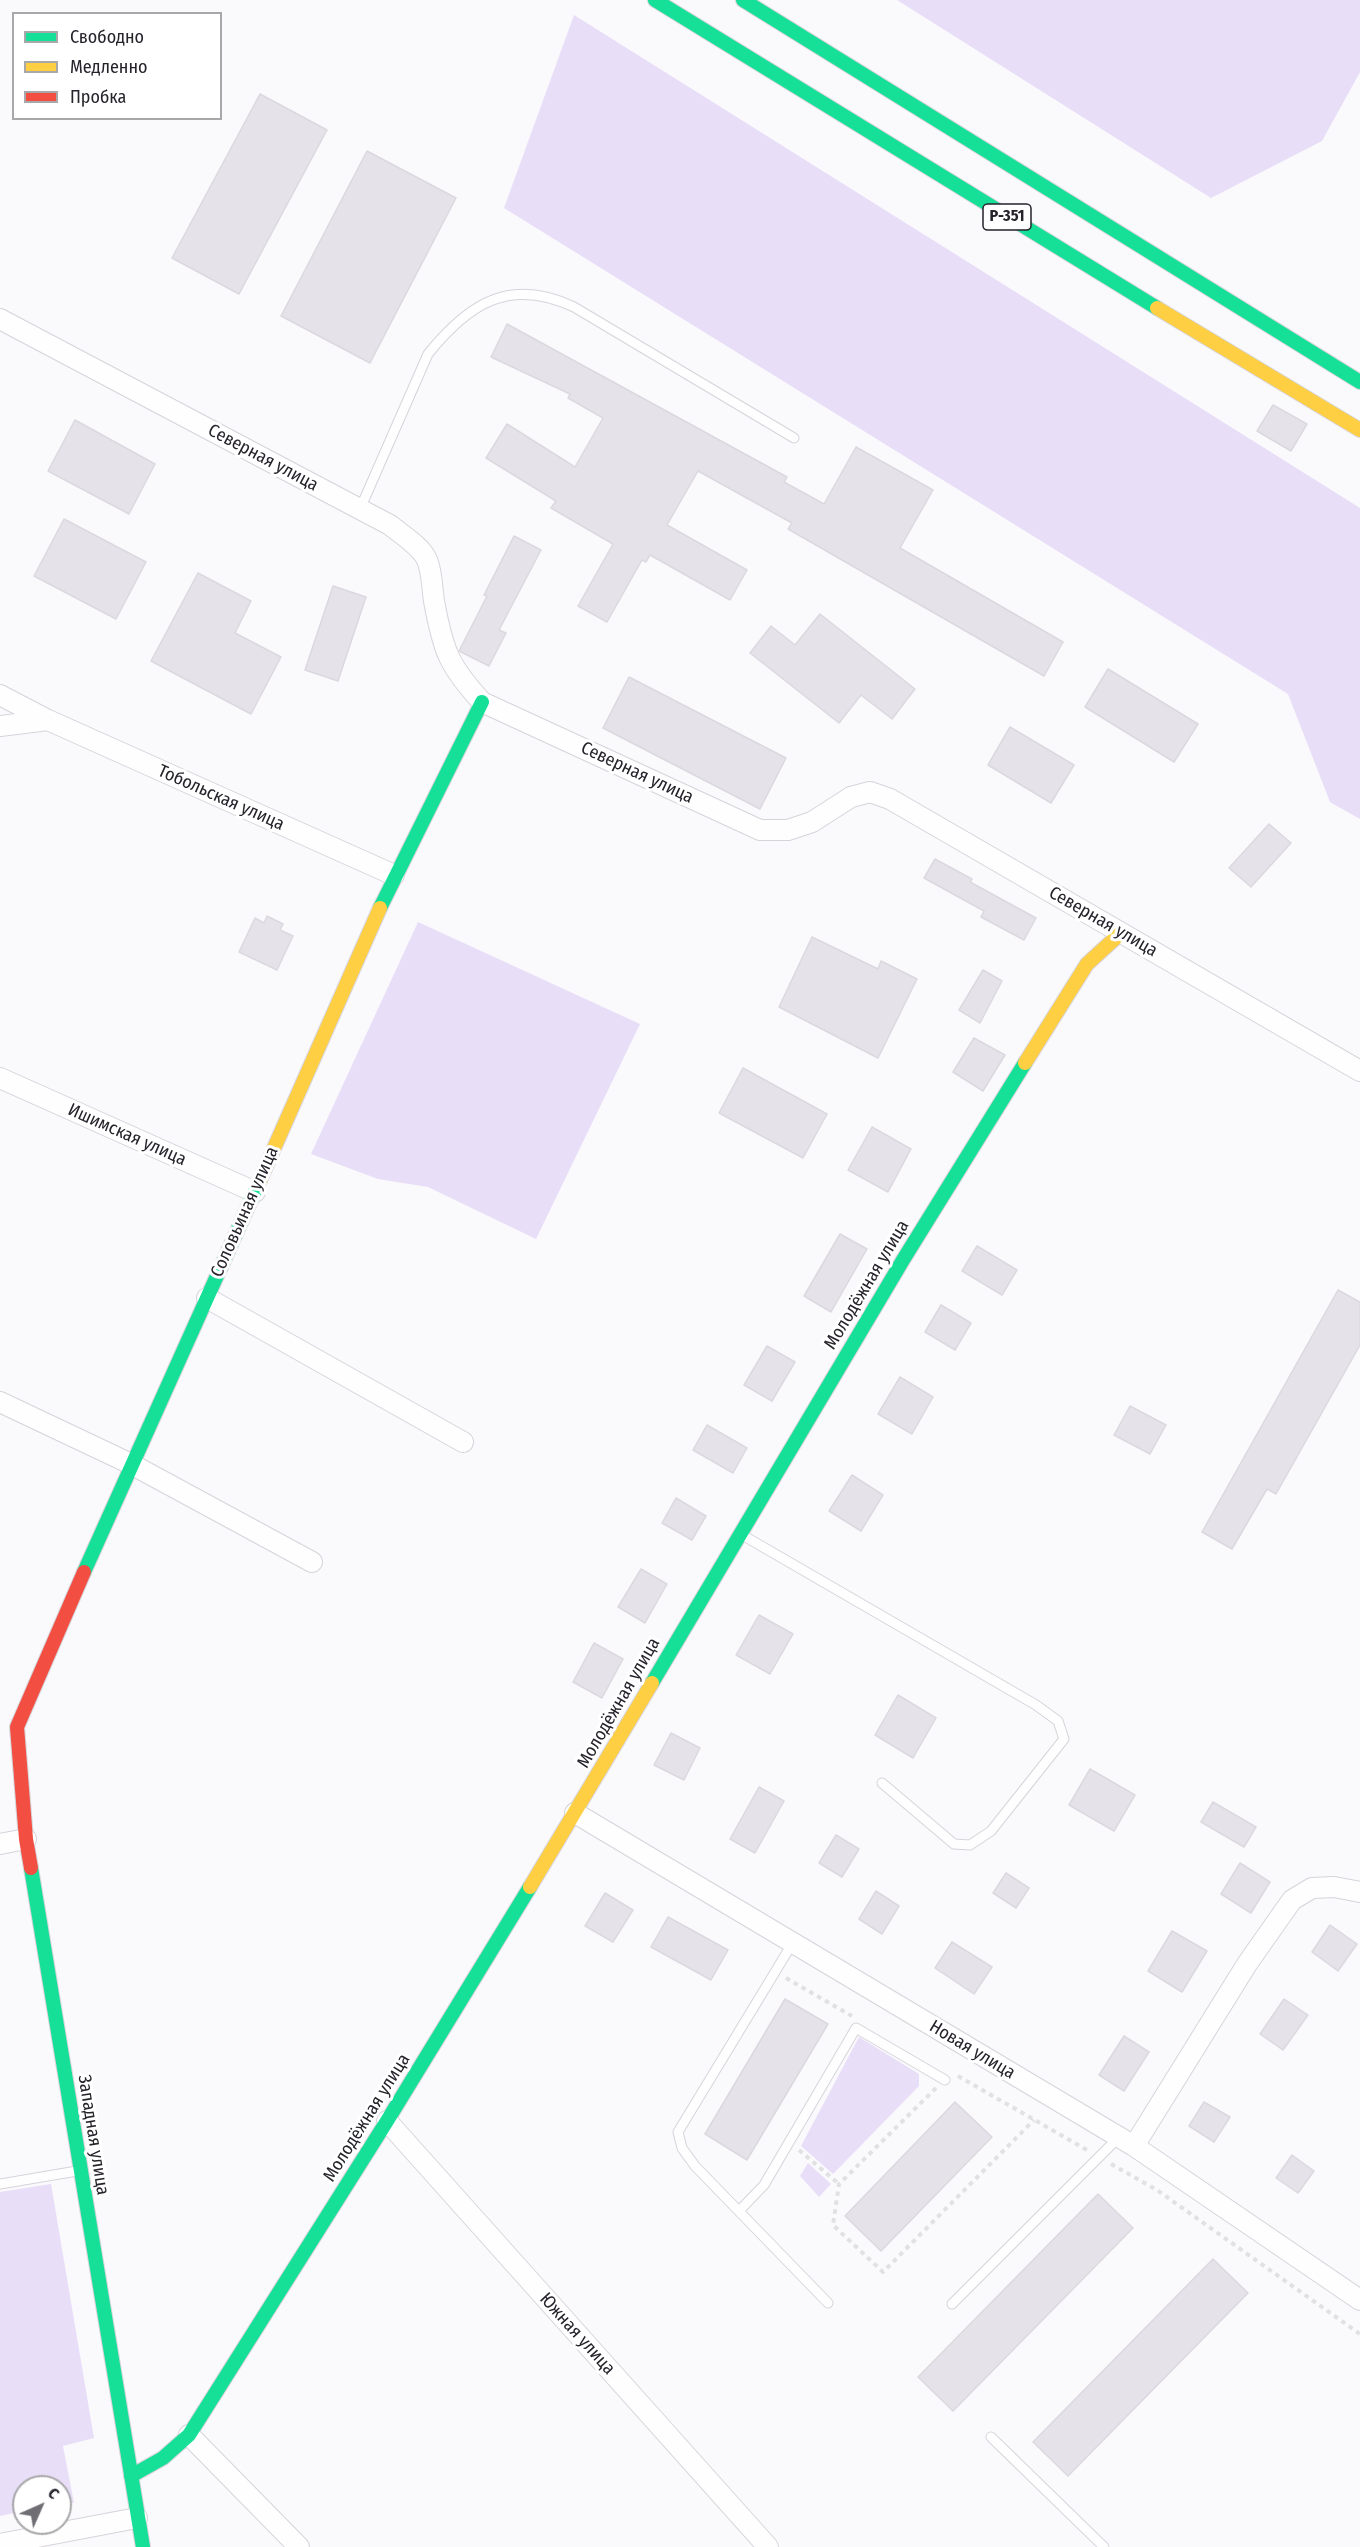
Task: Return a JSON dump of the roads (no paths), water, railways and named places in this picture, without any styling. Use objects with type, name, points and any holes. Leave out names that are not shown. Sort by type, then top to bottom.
[{"type":"main road","name":"Р-351","points":[[655,0],[1280,384],[1360,430]]},
{"type":"main road","name":"Р-351","points":[[743,0],[1360,382]]},
{"type":"main road","name":"Соловьиная улица","points":[[9,1723],[207,1298],[394,875],[482,702]]},
{"type":"main road","name":"Молодёжная улица","points":[[131,2476],[163,2458],[189,2435],[387,2121],[575,1813],[903,1260],[1086,964],[1121,933]]},
{"type":"main road","name":"Западная улица","points":[[9,1723],[26,1839],[143,2547]]},
{"type":"street","name":"Северная улица","points":[[0,319],[390,525],[427,559],[439,630],[447,656],[463,681],[482,702],[760,830],[788,830],[812,822],[851,797],[870,792],[891,799],[1360,1071]]},
{"type":"street","name":"Тобольская улица","points":[[0,695],[48,720],[394,875]]},
{"type":"street","points":[[0,726],[48,720]]},
{"type":"street","name":"Ишимская улица","points":[[0,1078],[255,1192]]},
{"type":"street","points":[[207,1298],[463,1442]]},
{"type":"street","points":[[0,1402],[131,1464],[312,1562]]},
{"type":"street","name":"Новая улица","points":[[575,1813],[1127,2141],[1360,2300]]},
{"type":"street","points":[[0,1844],[26,1839]]},
{"type":"street","points":[[1127,2141],[1292,1900],[1312,1888],[1334,1887],[1360,1892]]},
{"type":"street","name":"Южная улица","points":[[387,2121],[768,2547]]},
{"type":"street","points":[[189,2435],[299,2547]]},
{"type":"street","points":[[0,2544],[137,2518]]},
{"type":"lane","points":[[360,509],[428,354],[444,334],[466,314],[493,298],[519,295],[551,296],[574,307],[794,438]]},
{"type":"lane","points":[[739,1533],[1036,1705],[1058,1721],[1064,1738],[991,1831],[970,1845],[954,1844],[882,1784]]},
{"type":"lane","points":[[792,1944],[678,2132],[682,2148],[694,2166],[828,2303]]},
{"type":"lane","points":[[739,2211],[764,2185],[856,2028],[945,2079]]},
{"type":"lane","points":[[952,2304],[1099,2157],[1127,2141]]},
{"type":"lane","points":[[0,2184],[81,2171]]},
{"type":"lane","points":[[991,2437],[1104,2547]]}]
